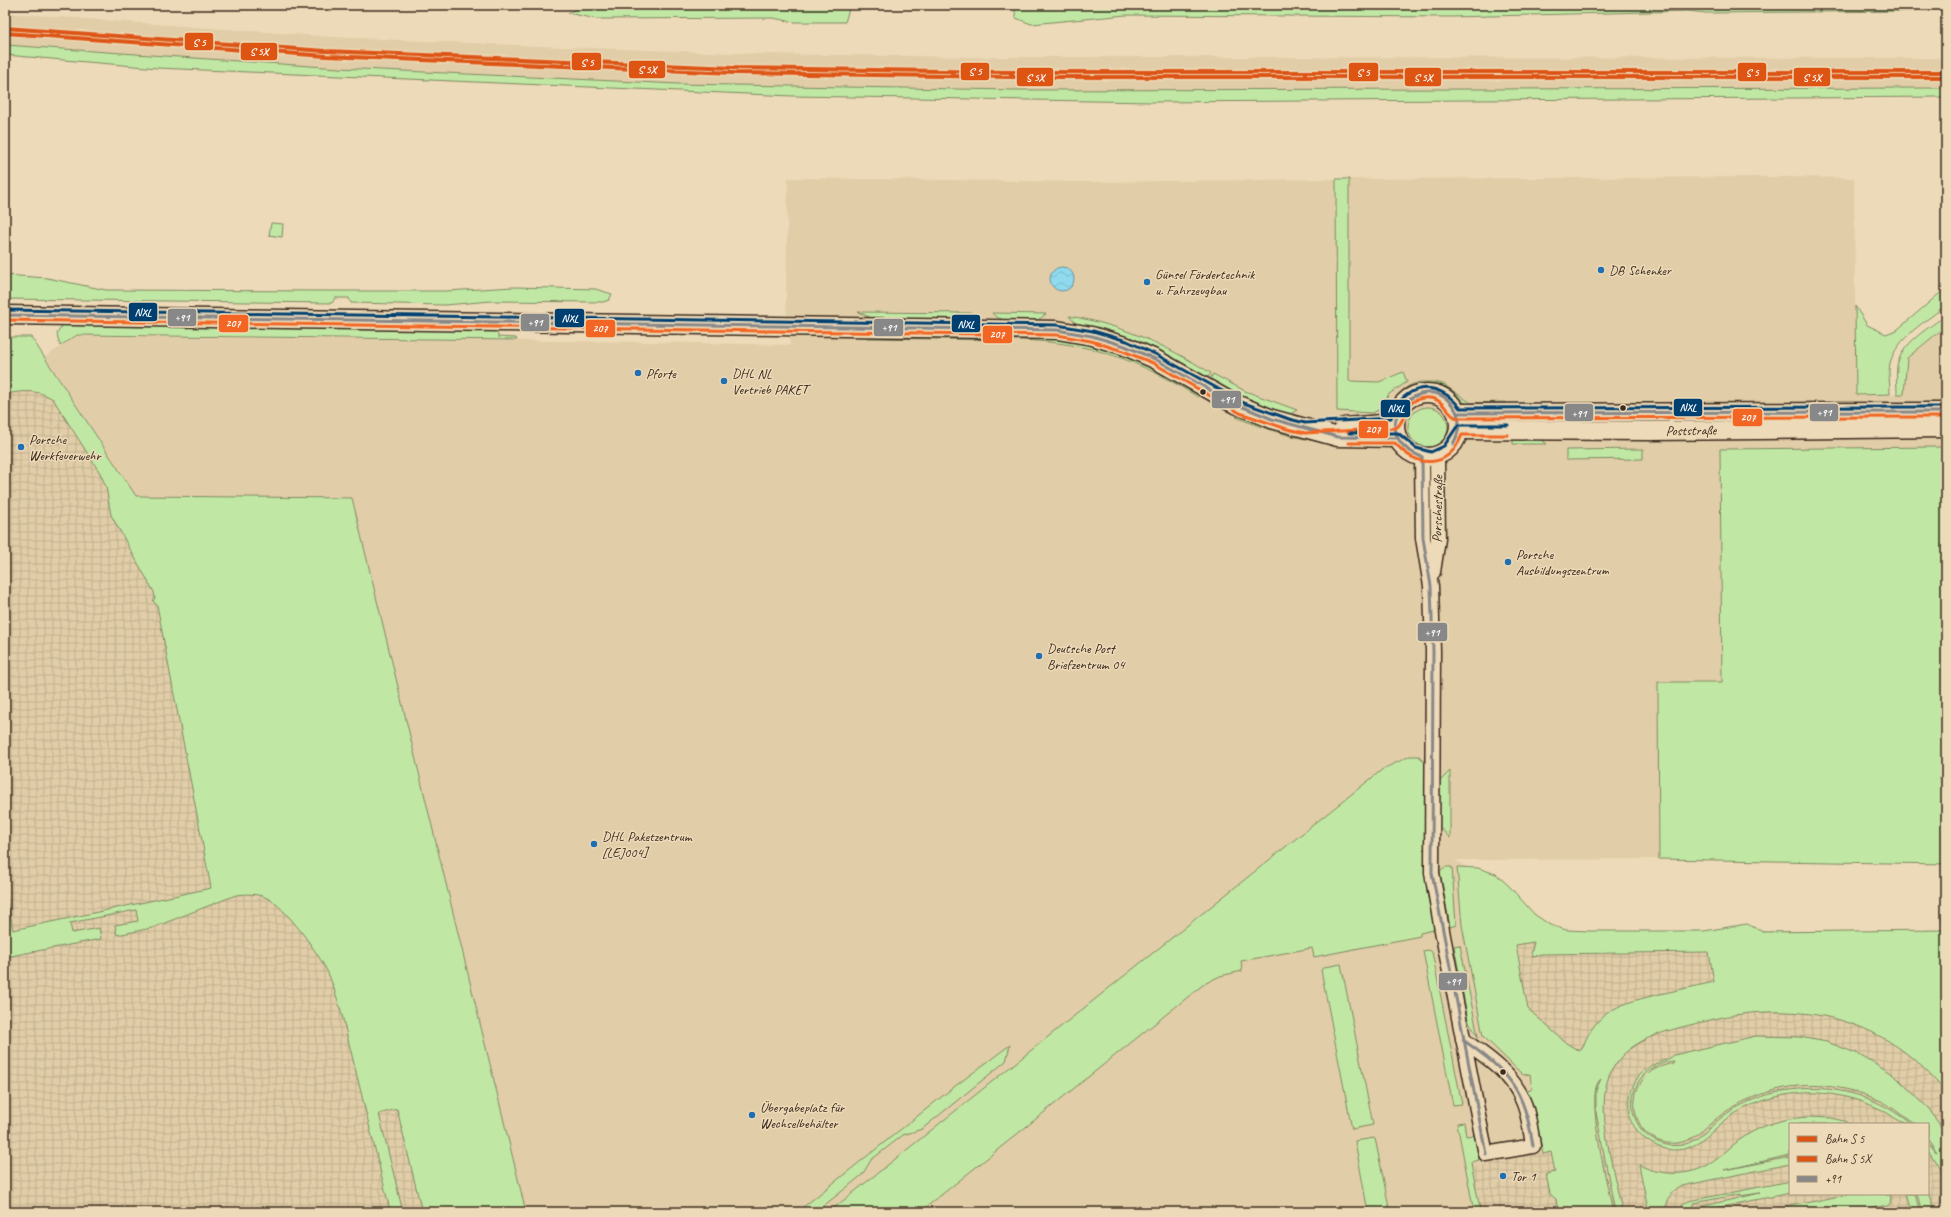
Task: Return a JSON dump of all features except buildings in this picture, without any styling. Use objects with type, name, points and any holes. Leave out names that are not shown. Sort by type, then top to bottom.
[{"type":"street","points":[[5,315],[1057,330],[1092,336],[1125,346],[1155,359],[1242,408],[1272,420],[1305,428],[1396,431]]},
{"type":"street","points":[[1424,393],[1441,396],[1453,405],[1458,422],[1452,446],[1430,456],[1411,453],[1403,447],[1396,431],[1396,416],[1405,401],[1416,395],[1424,393]]},
{"type":"street","name":"Poststraße","points":[[1458,422],[1946,412]]},
{"type":"street","name":"Poststraße","points":[[1458,422],[1649,431],[1946,428]]},
{"type":"street","name":"Porschestraße","points":[[1430,456],[1423,538],[1431,586],[1433,651],[1432,873],[1464,1040],[1486,1154],[1534,1146],[1527,1113],[1518,1091],[1503,1072],[1464,1040]]},
{"type":"shaded area","points":[[5,13],[333,37],[761,54],[977,57],[1946,58],[1946,97],[1153,102],[793,96],[343,77],[158,68],[5,55]]},
{"type":"shaded area","points":[[788,178],[1090,182],[1336,179],[1854,178],[1856,395],[1903,394],[1907,358],[1946,326],[1946,864],[1659,859],[1455,860],[1496,884],[1552,1152],[1469,1168],[1477,1212],[526,1212],[352,498],[136,496],[45,357],[77,336],[790,345],[786,304]]},
{"type":"shaded area","points":[[49,379],[176,576],[474,1212],[5,1212],[5,387]]},
{"type":"shaded area","points":[[1946,916],[1946,1212],[1477,1212],[1469,1168],[1546,1152],[1509,933],[1944,930],[1942,917]]},
{"type":"green space","points":[[584,5],[850,6],[845,22],[794,22],[773,18],[597,19],[568,13]]},
{"type":"green space","points":[[1014,5],[1946,5],[1946,7],[1910,11],[1706,13],[1688,11],[1451,17],[1126,15],[1031,24],[1016,18]]},
{"type":"green space","points":[[5,45],[339,68],[678,84],[1014,90],[1946,88],[1946,97],[1153,102],[793,96],[158,68],[5,55]]},
{"type":"green space","points":[[1336,179],[1349,179],[1349,381],[1379,382],[1403,372],[1407,382],[1389,394],[1381,408],[1373,413],[1337,411]]},
{"type":"green space","points":[[271,223],[283,224],[282,237],[269,235]]},
{"type":"green space","points":[[5,275],[47,278],[106,290],[446,291],[514,287],[595,289],[612,294],[609,300],[603,302],[491,301],[445,305],[351,303],[349,298],[335,298],[332,303],[5,299]]},
{"type":"green space","points":[[1946,288],[1946,305],[1906,337],[1894,354],[1889,367],[1890,394],[1856,395],[1855,306],[1867,325],[1886,334],[1897,330]]},
{"type":"green space","points":[[858,312],[972,313],[958,321],[876,320]]},
{"type":"green space","points":[[992,313],[1046,314],[1031,322],[1012,322],[995,316]]},
{"type":"green space","points":[[1946,315],[1946,326],[1907,358],[1904,394],[1897,394],[1897,366],[1904,350],[1924,331]]},
{"type":"green space","points":[[1069,316],[1108,325],[1143,337],[1211,373],[1206,380],[1079,327]]},
{"type":"green space","points":[[67,323],[497,329],[498,337],[516,338],[517,340],[77,335],[60,346],[57,334],[62,326]]},
{"type":"green space","points":[[869,335],[1020,336],[1080,341],[1140,360],[1200,393],[1198,397],[1154,372],[1114,355],[1070,345],[1020,340],[867,338]]},
{"type":"green space","points":[[5,337],[31,337],[136,496],[352,498],[526,1212],[422,1212],[397,1109],[379,1114],[402,1208],[390,1210],[340,1007],[330,977],[317,954],[292,920],[283,910],[263,896],[248,894],[236,895],[152,928],[117,935],[115,925],[138,921],[136,910],[70,923],[72,933],[99,928],[101,939],[5,957],[5,889],[13,930],[211,888],[157,605],[153,601],[155,598],[154,592],[111,515],[106,487],[100,473],[53,399],[36,392],[5,394]]},
{"type":"green space","points":[[1213,374],[1245,391],[1297,410],[1289,415],[1254,404],[1209,381]]},
{"type":"green space","points":[[1420,382],[1434,382],[1443,384],[1471,403],[1505,402],[1505,407],[1471,406],[1448,388],[1436,384],[1422,384],[1416,385],[1404,391],[1385,414],[1382,417],[1381,416],[1400,392],[1405,388]]},
{"type":"green space","points":[[1432,407],[1439,410],[1445,416],[1448,427],[1447,435],[1439,444],[1432,447],[1424,447],[1417,444],[1409,435],[1408,423],[1411,416],[1420,408]]},
{"type":"green space","points":[[1243,415],[1343,445],[1288,435],[1236,417]]},
{"type":"green space","points":[[1513,433],[1533,434],[1547,444],[1513,444]]},
{"type":"green space","points":[[1943,447],[1946,451],[1946,761],[1940,777],[1946,806],[1946,864],[1659,859],[1658,682],[1722,682],[1720,449]]},
{"type":"green space","points":[[1643,449],[1643,459],[1566,460],[1566,450]]},
{"type":"green space","points":[[1410,756],[1419,756],[1425,763],[1427,893],[1434,926],[1433,930],[1420,933],[1420,936],[1314,957],[1312,948],[1241,961],[1242,971],[1220,976],[1204,984],[920,1212],[829,1212],[1383,769]]},
{"type":"green space","points":[[1450,771],[1450,838],[1438,825],[1438,783]]},
{"type":"green space","points":[[1445,867],[1452,867],[1456,925],[1450,927],[1440,871]]},
{"type":"green space","points":[[1457,867],[1478,868],[1496,874],[1534,914],[1550,925],[1566,930],[1704,931],[1747,924],[1763,932],[1944,930],[1942,917],[1946,916],[1946,1093],[1925,1069],[1902,1050],[1877,1035],[1851,1024],[1824,1016],[1795,1012],[1765,1012],[1717,1018],[1678,1028],[1654,1036],[1632,1047],[1615,1064],[1609,1076],[1605,1090],[1605,1124],[1622,1212],[1615,1212],[1596,1112],[1596,1090],[1601,1079],[1596,1087],[1595,1101],[1596,1120],[1613,1212],[1558,1212],[1556,1199],[1550,1194],[1546,1174],[1555,1172],[1551,1152],[1543,1154],[1533,1104],[1526,1090],[1532,1089],[1530,1074],[1523,1075],[1483,1036],[1462,925]],"holes":[[[1534,942],[1531,954],[1533,956],[1542,954],[1709,952],[1714,982],[1647,997],[1612,1010],[1603,1016],[1595,1025],[1582,1049],[1579,1051],[1566,1043],[1528,1009],[1516,945]]]},
{"type":"green space","points":[[1460,945],[1478,1037],[1468,1020],[1454,946]]},
{"type":"green space","points":[[1429,950],[1432,952],[1462,1104],[1453,1105],[1423,951]]},
{"type":"green space","points":[[1341,964],[1373,1125],[1352,1129],[1321,970],[1325,967]]},
{"type":"green space","points":[[1756,1036],[1799,1037],[1827,1042],[1861,1055],[1893,1074],[1929,1109],[1941,1127],[1946,1138],[1946,1178],[1929,1150],[1929,1142],[1938,1152],[1929,1138],[1929,1123],[1913,1123],[1887,1104],[1859,1093],[1833,1087],[1793,1087],[1767,1093],[1730,1109],[1691,1139],[1673,1143],[1662,1142],[1644,1131],[1639,1122],[1636,1113],[1636,1093],[1640,1084],[1649,1073],[1673,1063],[1674,1061],[1653,1067],[1642,1076],[1633,1096],[1632,1107],[1634,1117],[1639,1126],[1645,1133],[1652,1139],[1661,1144],[1671,1146],[1689,1143],[1723,1116],[1751,1101],[1774,1093],[1798,1089],[1822,1089],[1846,1092],[1869,1099],[1891,1110],[1910,1123],[1903,1123],[1869,1104],[1843,1096],[1803,1093],[1776,1097],[1747,1107],[1722,1122],[1702,1140],[1688,1148],[1678,1150],[1667,1149],[1649,1142],[1634,1127],[1629,1117],[1632,1089],[1636,1081],[1645,1070],[1652,1065],[1669,1059],[1674,1055]]},
{"type":"green space","points":[[1010,1045],[1006,1061],[922,1129],[903,1135],[871,1160],[862,1175],[816,1212],[797,1212],[954,1087]]},
{"type":"green space","points":[[1794,1118],[1832,1118],[1850,1123],[1789,1123],[1789,1155],[1725,1170],[1789,1157],[1789,1164],[1682,1186],[1673,1192],[1666,1206],[1661,1212],[1652,1212],[1648,1208],[1639,1165],[1658,1172],[1669,1173],[1689,1172],[1699,1169],[1717,1159],[1744,1137],[1760,1128]]},
{"type":"green space","points":[[1464,1122],[1466,1136],[1474,1135],[1479,1160],[1471,1162],[1480,1209],[1486,1212],[1474,1212],[1457,1123]]},
{"type":"green space","points":[[1375,1138],[1390,1212],[1368,1212],[1355,1141]]},
{"type":"green space","points":[[1789,1181],[1789,1193],[1696,1212],[1684,1212],[1682,1209],[1683,1204],[1689,1201]],"holes":[[[1760,1193],[1690,1208],[1694,1206],[1694,1203],[1740,1194],[1740,1196]]]},
{"type":"green space","points":[[1845,1195],[1891,1195],[1890,1202],[1887,1204],[1846,1212],[1761,1212]]},
{"type":"green space","points":[[1907,1195],[1915,1195],[1920,1212],[1915,1210],[1913,1212]]},
{"type":"green space","points":[[1917,1195],[1928,1195],[1935,1212],[1922,1212]]},
{"type":"water","points":[[1062,267],[1071,270],[1074,279],[1071,288],[1062,291],[1053,288],[1050,279],[1053,270]]},
{"type":"water","points":[[1946,761],[1946,806],[1940,777]]},
{"type":"transit line","points":[[5,28],[326,51],[734,68],[1009,72],[1946,72]]},
{"type":"transit line","points":[[5,33],[326,56],[734,73],[1009,77],[1946,77]]},
{"type":"transit line","name":"NXL","points":[[5,310],[1057,325],[1093,331],[1127,341],[1157,355],[1244,403],[1305,423],[1391,418],[1397,406],[1404,397],[1412,392],[1422,389],[1432,389],[1442,392],[1451,398],[1460,408],[1946,407]]},
{"type":"transit line","name":"+91","points":[[5,315],[1057,330],[1092,336],[1125,346],[1155,359],[1231,402],[1272,419],[1338,437],[1397,438]]},
{"type":"transit line","name":"207","points":[[5,320],[1057,335],[1091,341],[1123,351],[1153,363],[1240,413],[1287,429],[1305,433],[1396,428],[1402,421],[1408,407],[1417,400],[1424,398],[1431,398],[1441,402],[1450,413],[1457,418],[1946,417]]},
{"type":"transit line","name":"+91","points":[[1422,457],[1404,446],[1396,432],[1396,418],[1403,406],[1415,397],[1428,393],[1443,396],[1455,409],[1459,427],[1453,444]]},
{"type":"transit line","name":"+91","points":[[1457,413],[1946,412]]},
{"type":"transit line","name":"NXL","points":[[1349,433],[1398,433],[1416,448],[1431,452],[1444,446],[1458,425],[1508,425]]},
{"type":"transit line","name":"207","points":[[1349,443],[1395,443],[1413,458],[1432,462],[1449,454],[1456,446],[1462,435],[1508,435]]},
{"type":"transit line","name":"+91","points":[[1422,457],[1423,538],[1431,586],[1433,651],[1432,873],[1486,1154]]},
{"type":"transit line","name":"+91","points":[[1463,1040],[1492,1062],[1512,1084],[1525,1110],[1530,1126],[1533,1146]]},
{"type":"place","name":"DB Schenker","points":[[1601,270]]},
{"type":"place","name":"Günsel Fördertechnik u. Fahrzeugbau","points":[[1147,282]]},
{"type":"place","name":"Pforte","points":[[638,373]]},
{"type":"place","name":"DHL NL Vertrieb PAKET","points":[[724,381]]},
{"type":"place","name":"Porsche Werkfeuerwehr","points":[[21,447]]},
{"type":"place","name":"Porsche Ausbildungszentrum","points":[[1508,562]]},
{"type":"place","name":"Deutsche Post Briefzentrum 04","points":[[1039,656]]},
{"type":"place","name":"DHL Paketzentrum [LEJ004]","points":[[594,844]]},
{"type":"place","name":"Übergabeplatz für Wechselbehälter","points":[[752,1115]]},
{"type":"place","name":"Tor 1","points":[[1503,1176]]}]
